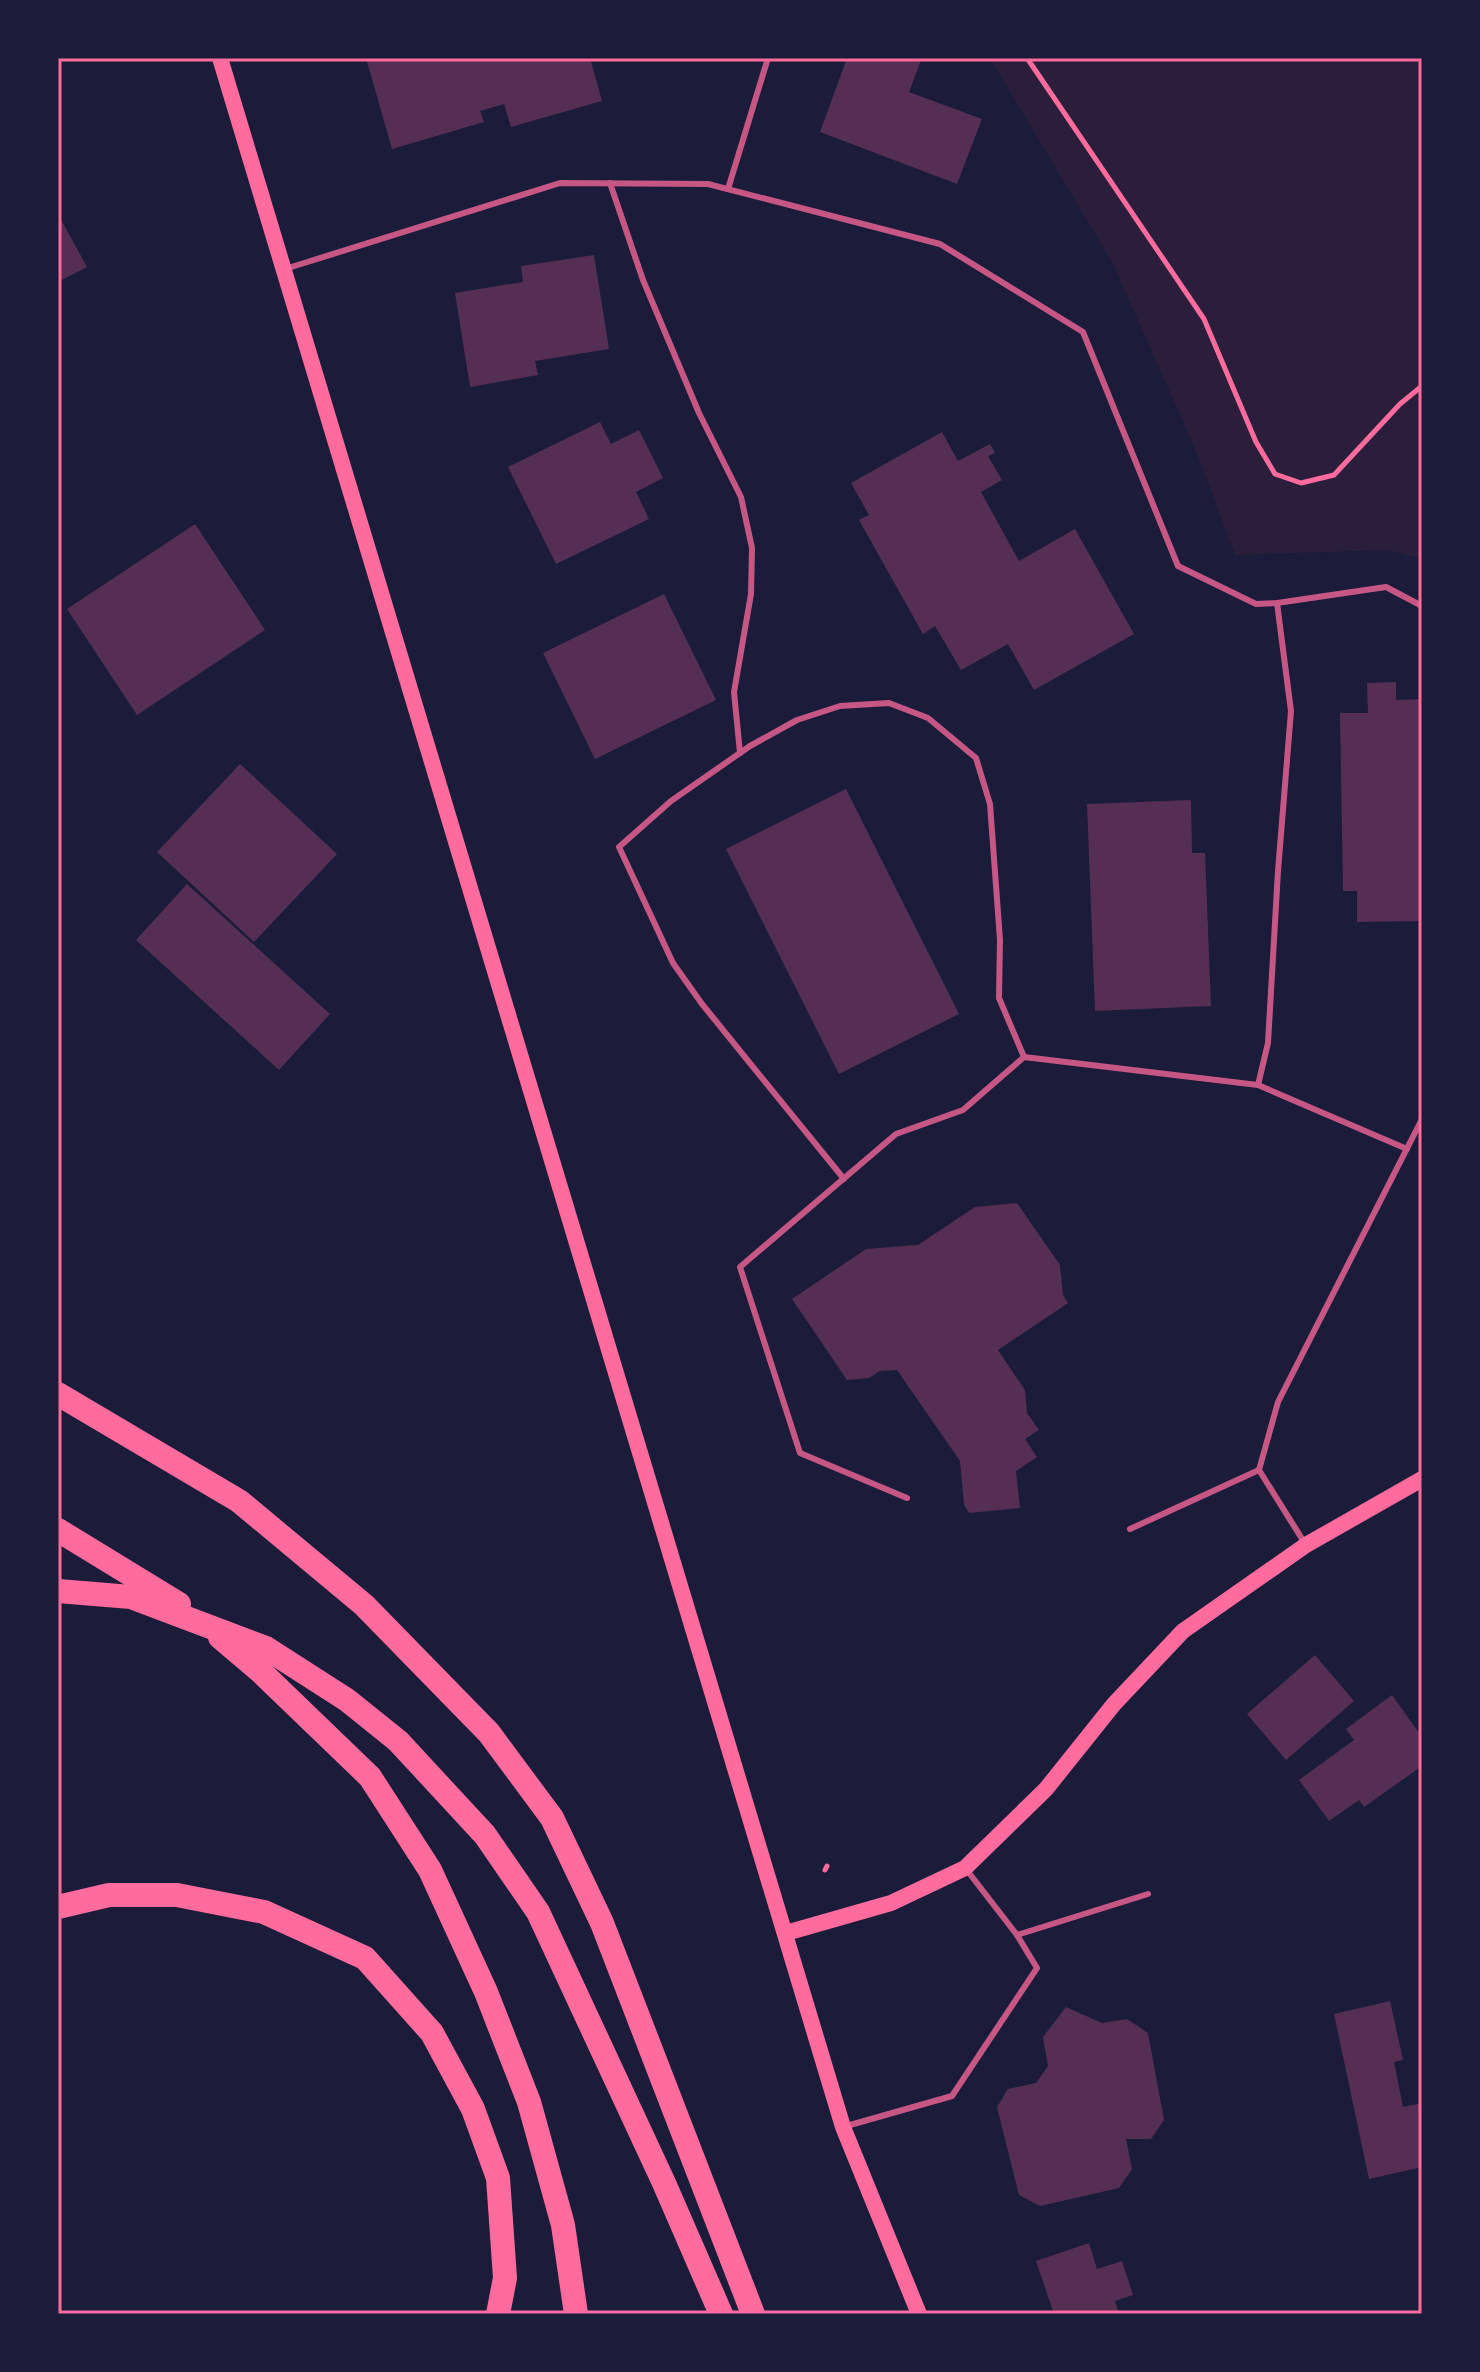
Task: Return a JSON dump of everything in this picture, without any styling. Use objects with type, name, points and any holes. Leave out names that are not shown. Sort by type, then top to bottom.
[{"type":"highway","points":[[58,1394],[239,1501],[364,1605],[489,1733],[552,1818],[602,1923],[753,2314]]},
{"type":"highway","points":[[58,1530],[186,1608],[260,1671],[370,1777],[430,1870],[492,2006],[529,2102],[559,2209],[576,2314]]},
{"type":"highway","points":[[58,1591],[131,1597],[266,1648],[347,1700],[398,1741],[485,1835],[538,1912],[721,2314]]},
{"type":"highway","points":[[58,1907],[109,1895],[177,1895],[264,1912],[365,1958],[432,2033],[478,2122],[498,2178],[505,2278],[498,2314]]},
{"type":"main road","points":[[220,58],[843,2127],[919,2314]]},
{"type":"main road","points":[[786,1933],[891,1903],[965,1868],[1046,1789],[1114,1704],[1183,1631],[1306,1545],[1422,1479]]},
{"type":"lane","points":[[728,189],[768,58]]},
{"type":"lane","points":[[285,269],[560,183],[708,184],[940,244],[1083,332],[1178,566],[1256,604],[1386,587],[1422,606]]},
{"type":"lane","points":[[610,183],[643,280],[699,413],[741,497],[752,548],[751,594],[734,692],[740,753]]},
{"type":"lane","points":[[1258,1085],[1268,1043],[1291,711],[1277,603]]},
{"type":"lane","points":[[844,1179],[702,1004],[673,963],[619,847],[671,801],[740,753],[797,720],[840,706],[889,703],[928,718],[976,758],[990,804],[1000,940],[999,998],[1024,1057]]},
{"type":"lane","points":[[907,1498],[800,1453],[740,1267],[896,1134],[963,1110],[1024,1057],[1258,1085],[1407,1149]]},
{"type":"lane","points":[[1306,1545],[1259,1470],[1278,1402],[1422,1119]]},
{"type":"lane","points":[[1130,1529],[1259,1470]]},
{"type":"lane","points":[[843,2127],[952,2096],[1037,1968],[1017,1935],[965,1868]]},
{"type":"lane","points":[[1017,1935],[1148,1894]]},
{"type":"path","points":[[1027,58],[1204,319],[1256,442],[1275,474],[1301,483],[1334,475],[1400,404],[1422,386]]},
{"type":"shaded area","points":[[990,58],[1422,58],[1422,559],[1389,550],[1235,555],[1196,451],[1111,260]]},
{"type":"building","points":[[366,58],[590,58],[602,101],[511,127],[504,104],[480,111],[484,122],[392,149]]},
{"type":"building","points":[[847,58],[922,58],[909,92],[982,119],[957,184],[820,132]]},
{"type":"building","points":[[58,214],[87,267],[58,282]]},
{"type":"building","points":[[594,255],[609,349],[535,361],[538,375],[470,387],[455,293],[523,282],[521,266]]},
{"type":"building","points":[[600,422],[611,444],[639,430],[663,478],[636,492],[649,519],[556,564],[508,467]]},
{"type":"building","points":[[942,432],[958,461],[990,444],[995,453],[988,456],[1002,480],[981,492],[1019,561],[1075,529],[1134,634],[1034,690],[1008,644],[961,670],[935,626],[923,634],[859,520],[869,515],[851,483]]},
{"type":"building","points":[[195,524],[265,630],[137,715],[67,609]]},
{"type":"building","points":[[664,594],[716,700],[595,759],[543,653]]},
{"type":"building","points":[[1396,682],[1396,700],[1422,699],[1422,921],[1357,922],[1357,891],[1343,891],[1340,713],[1368,713],[1367,683]]},
{"type":"building","points":[[240,764],[337,854],[254,942],[157,852]]},
{"type":"building","points":[[846,789],[959,1014],[839,1074],[726,849]]},
{"type":"building","points":[[1191,800],[1192,853],[1205,853],[1211,1006],[1095,1011],[1087,804]]},
{"type":"building","points":[[187,884],[330,1014],[279,1070],[136,940]]},
{"type":"building","points":[[1017,1203],[1060,1265],[1063,1295],[1068,1303],[998,1350],[1025,1390],[1027,1413],[1039,1430],[1025,1439],[1037,1457],[1016,1471],[1020,1508],[969,1513],[964,1505],[960,1461],[897,1370],[847,1380],[792,1299],[866,1249],[918,1245],[975,1207]]},
{"type":"building","points":[[1315,1655],[1354,1701],[1286,1760],[1247,1714]]},
{"type":"building","points":[[1392,1695],[1422,1737],[1422,1766],[1364,1807],[1359,1800],[1329,1821],[1299,1780],[1354,1740],[1346,1729]]},
{"type":"building","points":[[1390,2001],[1403,2060],[1394,2062],[1403,2107],[1422,2103],[1422,2167],[1369,2179],[1334,2014]]},
{"type":"building","points":[[1066,2007],[1102,2023],[1127,2019],[1148,2033],[1164,2120],[1151,2139],[1126,2139],[1132,2169],[1119,2188],[1040,2206],[1019,2195],[997,2107],[1008,2089],[1036,2083],[1048,2066],[1043,2037]]},
{"type":"building","points":[[1089,2243],[1097,2269],[1122,2261],[1133,2295],[1115,2301],[1119,2314],[1054,2314],[1036,2261]]}]
